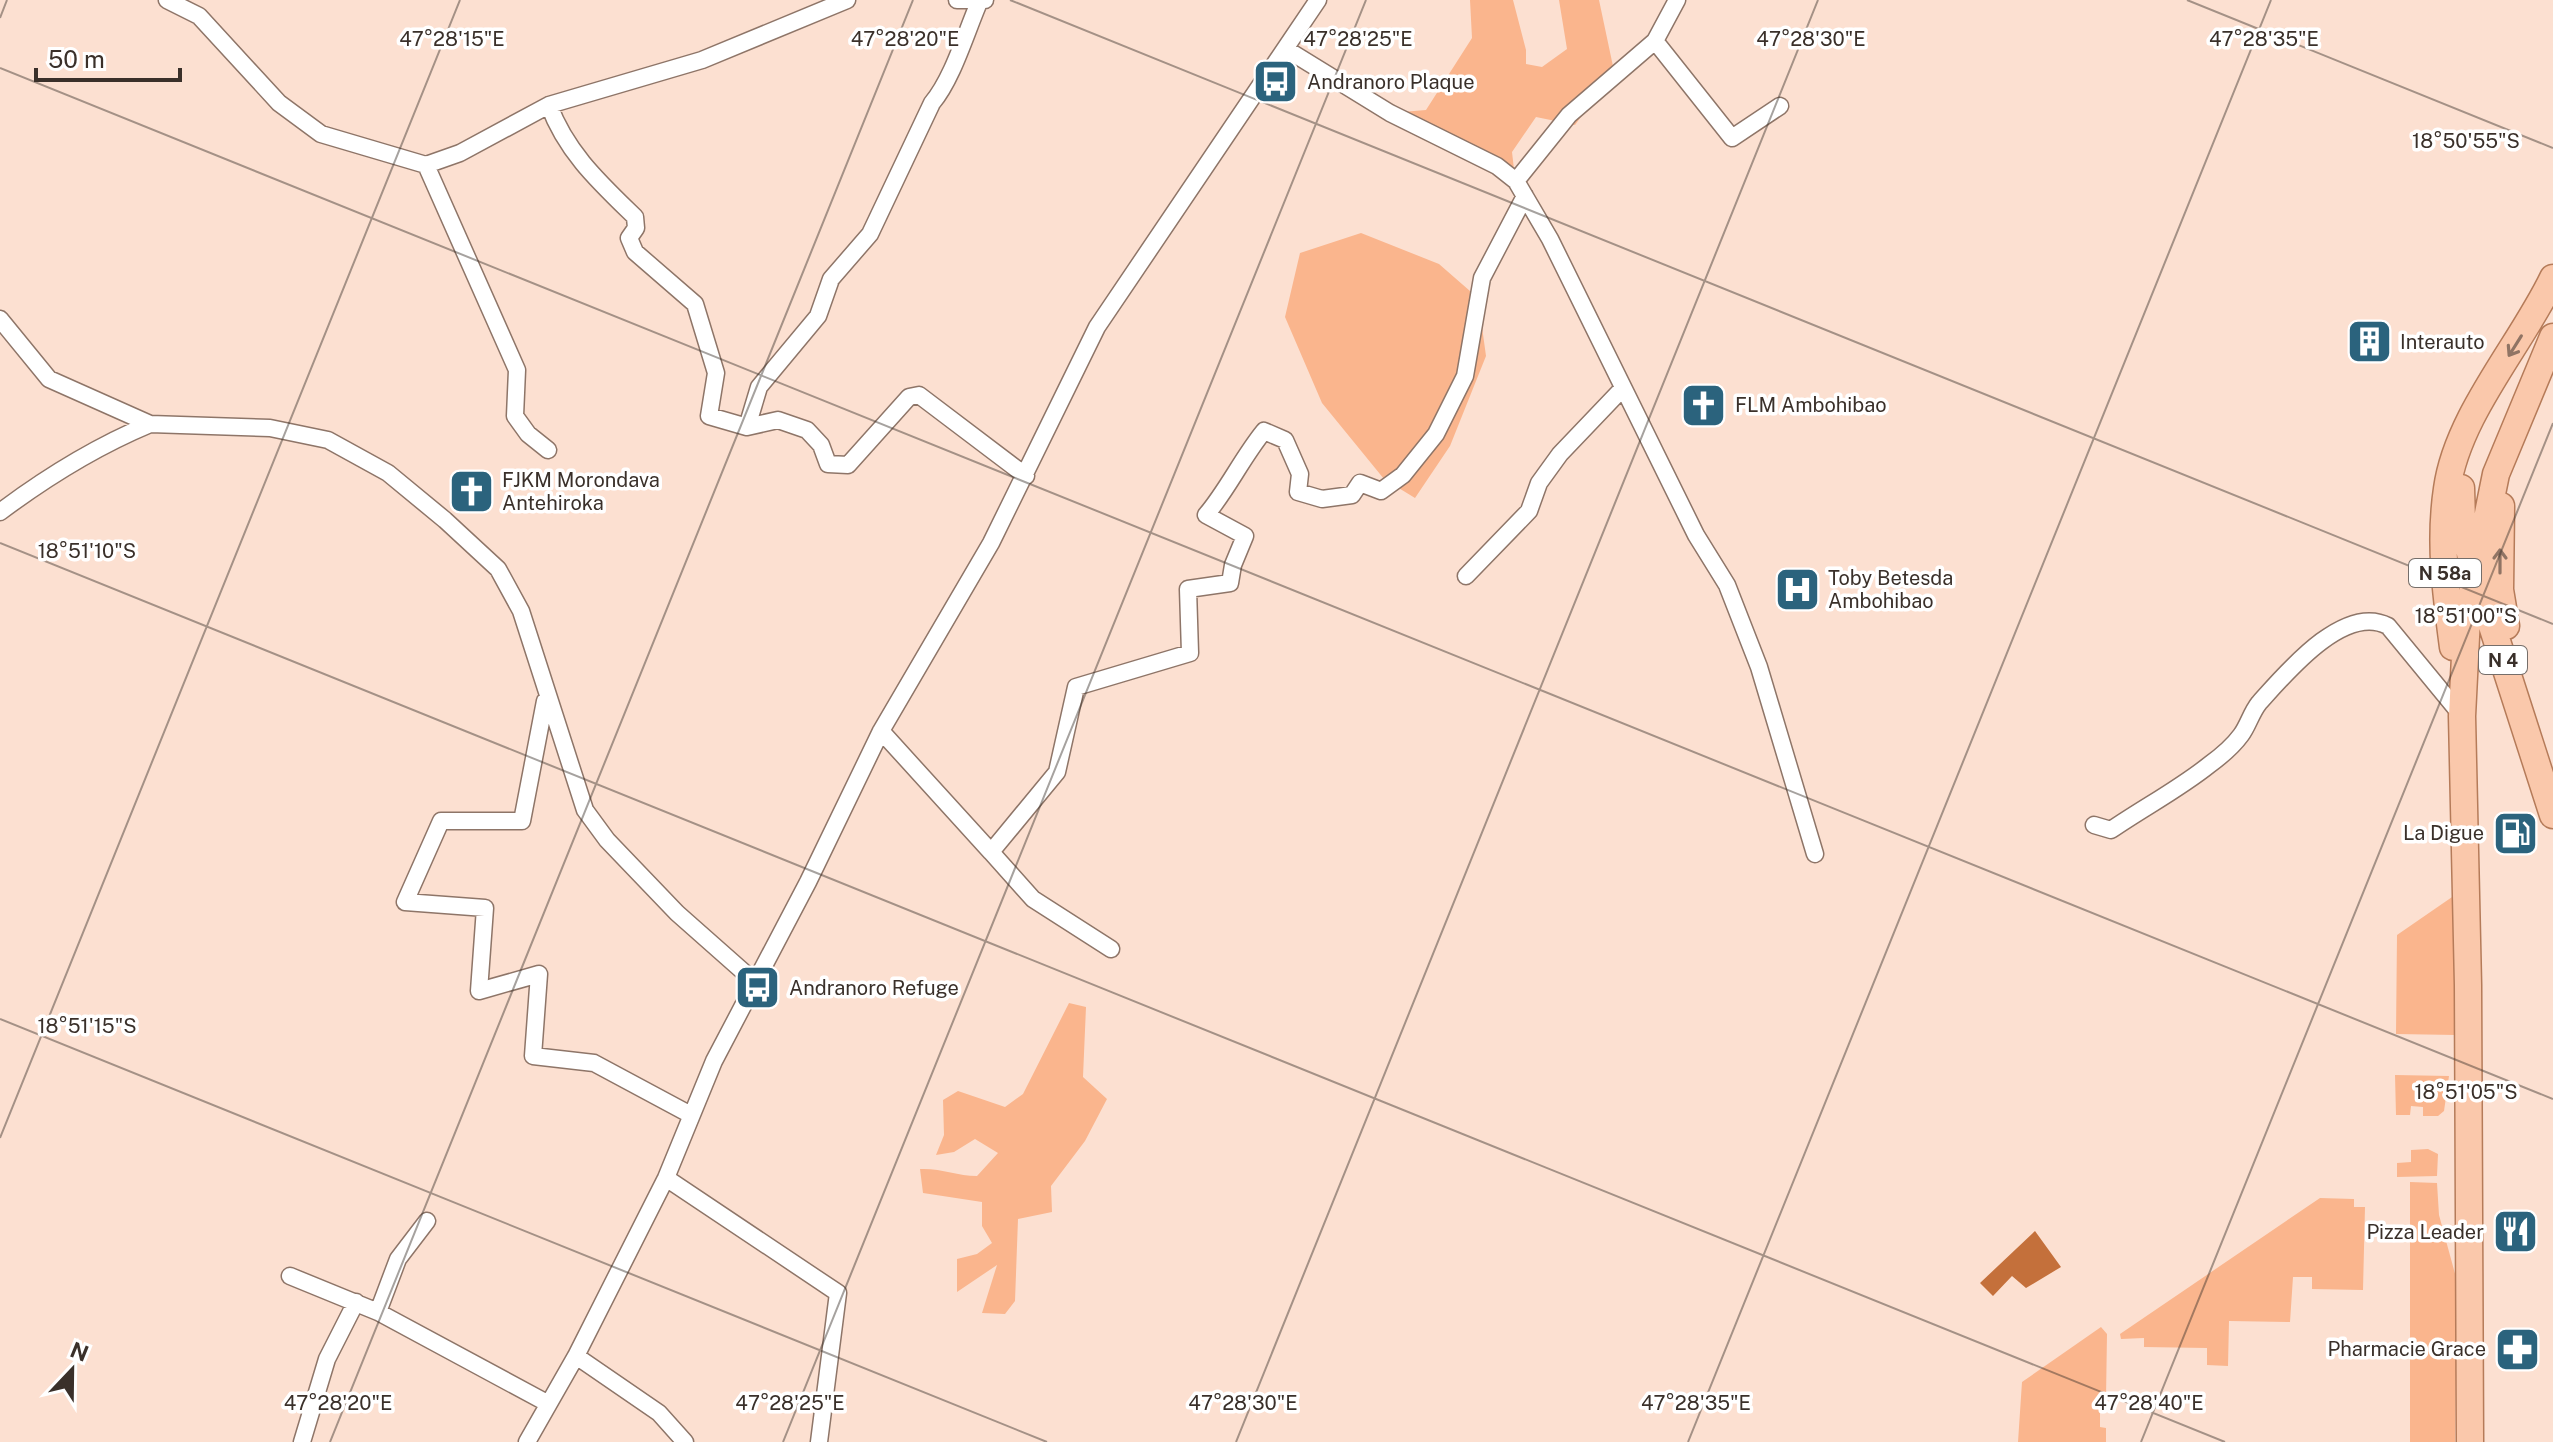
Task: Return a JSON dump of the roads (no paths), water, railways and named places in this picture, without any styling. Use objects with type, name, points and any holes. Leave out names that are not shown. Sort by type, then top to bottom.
[{"type":"main road","name":"N 4","points":[[2553,278],[2465,432],[2461,483],[2462,521],[2475,573],[2553,815]]},
{"type":"main road","name":"N 4","points":[[2531,748],[2500,590],[2500,512],[2512,435],[2553,337]]},
{"type":"main road","name":"N 58a","points":[[2462,716],[2442,545],[2447,488],[2465,432]]},
{"type":"main road","points":[[2475,573],[2496,474],[2512,435]]},
{"type":"main road","name":"N 58a","points":[[2470,1442],[2468,985],[2462,716],[2467,617],[2475,573]]},
{"type":"street","points":[[167,0],[199,16],[279,103],[321,134],[426,165],[460,153],[549,105],[702,60],[847,0]]},
{"type":"street","points":[[747,427],[759,387],[818,316],[831,279],[870,234],[932,103],[947,85],[961,40],[981,1],[957,0]]},
{"type":"street","points":[[527,1442],[576,1356],[666,1178],[691,1115],[881,731],[991,543],[1097,327],[1318,0]]},
{"type":"street","points":[[991,852],[1057,772],[1076,687],[1190,653],[1188,589],[1230,583],[1233,565],[1245,536],[1206,515],[1230,487],[1247,452],[1264,431],[1285,440],[1300,474],[1298,492],[1322,499],[1352,495],[1360,483],[1381,491],[1403,475],[1428,445],[1465,376],[1482,278],[1520,188],[1569,115],[1655,41],[1677,0]]},
{"type":"street","points":[[1655,41],[1732,138],[1780,106]]},
{"type":"street","points":[[1286,49],[1390,113],[1497,166],[1520,188],[1696,535],[1727,585],[1759,667],[1815,854]]},
{"type":"street","points":[[549,105],[556,125],[585,168],[635,217],[636,228],[629,238],[635,252],[695,304],[716,373],[709,416],[747,427],[778,420],[807,430],[821,445],[828,464],[848,465],[909,397],[919,395],[1026,476]]},
{"type":"street","points":[[426,165],[517,370],[515,416],[528,434],[548,450]]},
{"type":"street","points":[[0,319],[49,379],[150,424],[270,428],[328,440],[388,473],[498,569],[521,611],[546,697],[585,810],[677,913],[755,982]]},
{"type":"street","points":[[1466,576],[1529,511],[1539,483],[1560,454],[1623,388]]},
{"type":"street","points":[[0,512],[96,447],[150,424]]},
{"type":"street","points":[[2094,825],[2111,830],[2210,765],[2241,735],[2257,706],[2309,652],[2343,628],[2361,620],[2375,619],[2388,626],[2462,716]]},
{"type":"street","points":[[546,697],[522,821],[441,821],[405,902],[485,908],[479,991],[539,974],[533,1056],[594,1063],[691,1115]]},
{"type":"street","points":[[881,731],[1033,899],[1111,949]]},
{"type":"street","points":[[666,1178],[838,1293],[819,1442]]},
{"type":"street","points":[[378,1312],[398,1259],[427,1221]]},
{"type":"street","points":[[290,1276],[378,1312],[547,1403]]},
{"type":"street","points":[[302,1442],[327,1359],[356,1302]]},
{"type":"street","points":[[576,1356],[659,1413],[685,1442]]},
{"type":"place","name":"Andranoro Plaque","points":[[1276,82]]},
{"type":"place","name":"Interauto","points":[[2369,342]]},
{"type":"place","name":"FLM Ambohibao","points":[[1704,405]]},
{"type":"place","name":"FJKM Morondava Antehiroka","points":[[471,491]]},
{"type":"place","name":"Toby Betesda Ambohibao","points":[[1797,589]]},
{"type":"place","name":"La Digue","points":[[2515,833]]},
{"type":"place","name":"Andranoro Refuge","points":[[758,988]]},
{"type":"place","name":"Pizza Leader","points":[[2515,1232]]},
{"type":"place","name":"Pharmacie Grace","points":[[2517,1349]]}]
